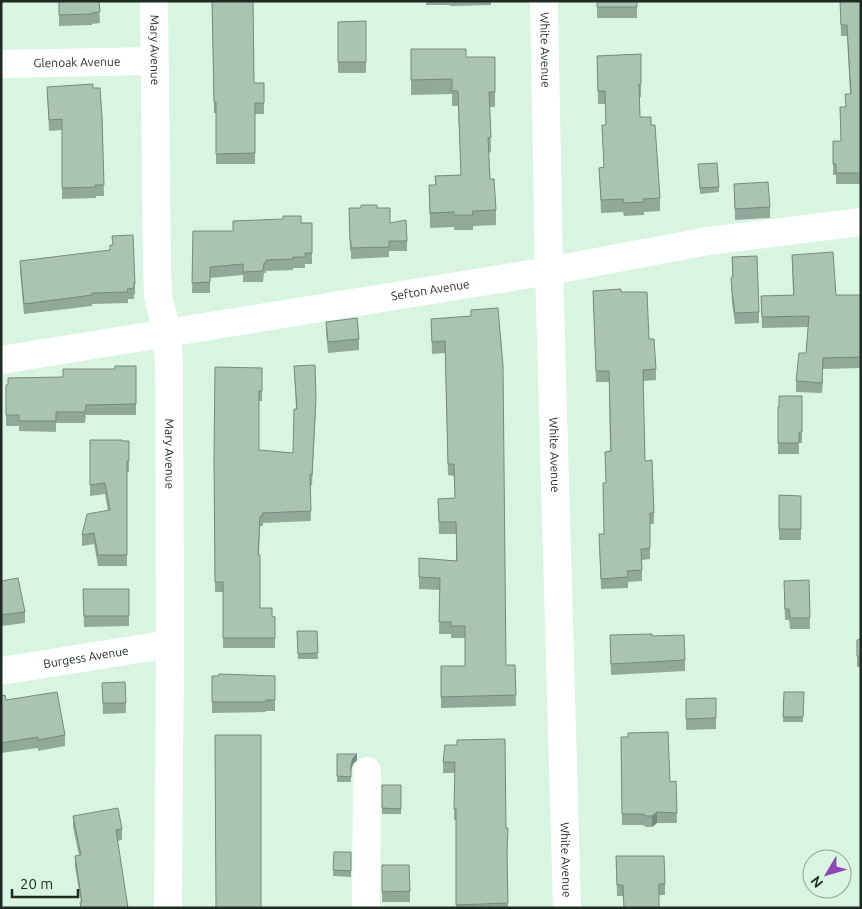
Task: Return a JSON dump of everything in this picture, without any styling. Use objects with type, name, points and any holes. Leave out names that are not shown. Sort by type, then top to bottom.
[{"type":"street","name":"Mary Avenue","points":[[154,1],[158,296],[167,333],[169,365],[170,644],[168,908]]},
{"type":"street","name":"White Avenue","points":[[544,1],[567,908]]},
{"type":"street","name":"Glenoak Avenue","points":[[1,64],[154,61]]},
{"type":"street","name":"Sefton Avenue","points":[[1,360],[550,271],[708,241],[861,222]]},
{"type":"street","name":"Burgess Avenue","points":[[1,671],[170,644]]},
{"type":"street","points":[[366,908],[367,771]]},
{"type":"building","points":[[59,1],[99,1],[100,12],[59,15]]},
{"type":"building","points":[[212,1],[253,1],[254,83],[264,83],[264,103],[255,103],[255,153],[216,154]]},
{"type":"building","points":[[597,1],[637,1],[637,7],[597,7]]},
{"type":"building","points":[[840,1],[861,1],[861,173],[836,173],[836,164],[833,164],[833,141],[841,141],[840,107],[846,107],[845,94],[851,94],[847,25],[841,25]]},
{"type":"building","points":[[366,21],[366,62],[338,62],[338,22]]},
{"type":"building","points":[[411,49],[466,49],[466,57],[495,57],[495,92],[489,92],[491,137],[488,138],[490,179],[494,179],[496,210],[472,211],[473,215],[454,215],[454,212],[430,213],[429,185],[436,185],[435,176],[461,175],[458,91],[452,91],[452,79],[411,80]]},
{"type":"building","points":[[641,54],[641,84],[639,84],[640,117],[651,117],[651,125],[655,125],[660,198],[643,199],[644,202],[624,203],[623,199],[601,200],[599,168],[604,167],[602,125],[606,125],[605,91],[598,91],[597,56]]},
{"type":"building","points":[[93,84],[93,88],[100,88],[104,185],[62,188],[62,119],[49,120],[47,87]]},
{"type":"building","points":[[717,163],[719,187],[700,188],[698,164]]},
{"type":"building","points":[[768,182],[770,207],[735,209],[734,184]]},
{"type":"building","points":[[361,205],[377,205],[377,208],[390,208],[390,223],[406,220],[407,241],[389,241],[389,247],[351,248],[349,208],[361,208]]},
{"type":"building","points":[[283,216],[301,216],[301,223],[312,223],[312,253],[305,253],[305,257],[293,257],[293,259],[266,260],[263,271],[243,272],[243,264],[210,267],[210,282],[192,283],[193,231],[233,231],[233,221],[283,219]]},
{"type":"building","points":[[133,235],[135,284],[134,288],[127,289],[128,292],[92,293],[92,295],[24,304],[20,261],[110,250],[110,245],[113,245],[112,236]]},
{"type":"building","points":[[833,252],[836,295],[861,295],[861,357],[823,358],[822,383],[796,381],[799,353],[806,353],[809,316],[762,317],[761,296],[794,295],[792,255]]},
{"type":"building","points":[[757,256],[759,312],[735,313],[731,278],[733,277],[732,257]]},
{"type":"building","points":[[621,289],[621,292],[647,292],[649,339],[654,339],[656,369],[643,370],[645,461],[652,460],[654,513],[650,513],[650,548],[641,549],[642,570],[627,571],[628,577],[601,579],[599,534],[604,534],[603,483],[606,483],[605,452],[611,451],[609,371],[596,371],[593,291]]},
{"type":"building","points":[[498,308],[503,366],[506,665],[515,665],[516,695],[441,697],[441,666],[465,666],[465,626],[451,626],[451,622],[439,622],[440,578],[419,577],[419,558],[457,561],[456,522],[439,522],[438,499],[455,498],[454,464],[448,464],[445,341],[432,342],[431,319],[471,316],[471,310]]},
{"type":"building","points":[[357,318],[359,339],[328,342],[326,322]]},
{"type":"building","points":[[315,365],[316,398],[312,475],[310,474],[311,511],[262,513],[263,516],[260,516],[258,555],[260,555],[260,608],[272,608],[272,616],[275,617],[275,638],[223,638],[223,582],[215,582],[215,367],[262,368],[262,391],[259,391],[259,450],[293,453],[294,409],[297,409],[294,366]]},
{"type":"building","points":[[115,366],[136,366],[136,404],[86,405],[85,412],[56,412],[56,421],[19,421],[19,415],[6,415],[6,385],[8,385],[8,378],[63,377],[63,369],[115,369]]},
{"type":"building","points":[[779,396],[802,396],[802,432],[799,432],[799,443],[778,443]]},
{"type":"building","points":[[90,440],[129,441],[129,461],[127,461],[127,555],[98,555],[94,533],[82,535],[87,514],[110,510],[105,483],[90,485]]},
{"type":"building","points":[[779,495],[801,496],[801,529],[779,529]]},
{"type":"building","points":[[18,578],[25,612],[1,615],[1,581]]},
{"type":"building","points":[[809,580],[810,618],[790,618],[789,609],[785,609],[784,581]]},
{"type":"building","points":[[83,589],[129,589],[129,616],[84,616]]},
{"type":"building","points":[[297,631],[317,631],[318,653],[298,654]]},
{"type":"building","points":[[652,634],[652,636],[684,635],[685,660],[611,664],[610,635]]},
{"type":"building","points":[[861,639],[861,656],[857,656],[857,640]]},
{"type":"building","points":[[219,674],[275,676],[275,700],[266,700],[265,702],[212,702],[212,676],[219,676]]},
{"type":"building","points":[[125,682],[126,703],[103,703],[102,683]]},
{"type":"building","points":[[57,692],[65,735],[38,740],[38,737],[1,743],[1,696],[5,695],[6,700]]},
{"type":"building","points":[[784,692],[804,692],[803,717],[783,717]]},
{"type":"building","points":[[716,698],[716,718],[686,719],[686,699]]},
{"type":"building","points":[[668,732],[670,782],[676,781],[677,813],[657,812],[652,816],[622,814],[621,737],[628,737],[628,733]]},
{"type":"building","points":[[215,735],[261,735],[261,908],[216,908]]},
{"type":"building","points":[[505,739],[508,903],[456,905],[455,762],[443,762],[445,745],[457,745],[457,740]]},
{"type":"building","points":[[337,754],[357,754],[353,758],[351,765],[351,777],[337,776]]},
{"type":"building","points":[[382,785],[401,785],[401,809],[382,808]]},
{"type":"building","points":[[118,808],[122,829],[116,830],[128,908],[81,908],[80,902],[82,902],[75,856],[81,855],[73,816]]},
{"type":"building","points":[[334,852],[351,852],[351,871],[333,870]]},
{"type":"building","points":[[616,856],[664,856],[665,884],[659,884],[659,908],[624,908],[623,885],[617,885]]},
{"type":"building","points":[[382,865],[409,865],[410,891],[382,892]]}]
